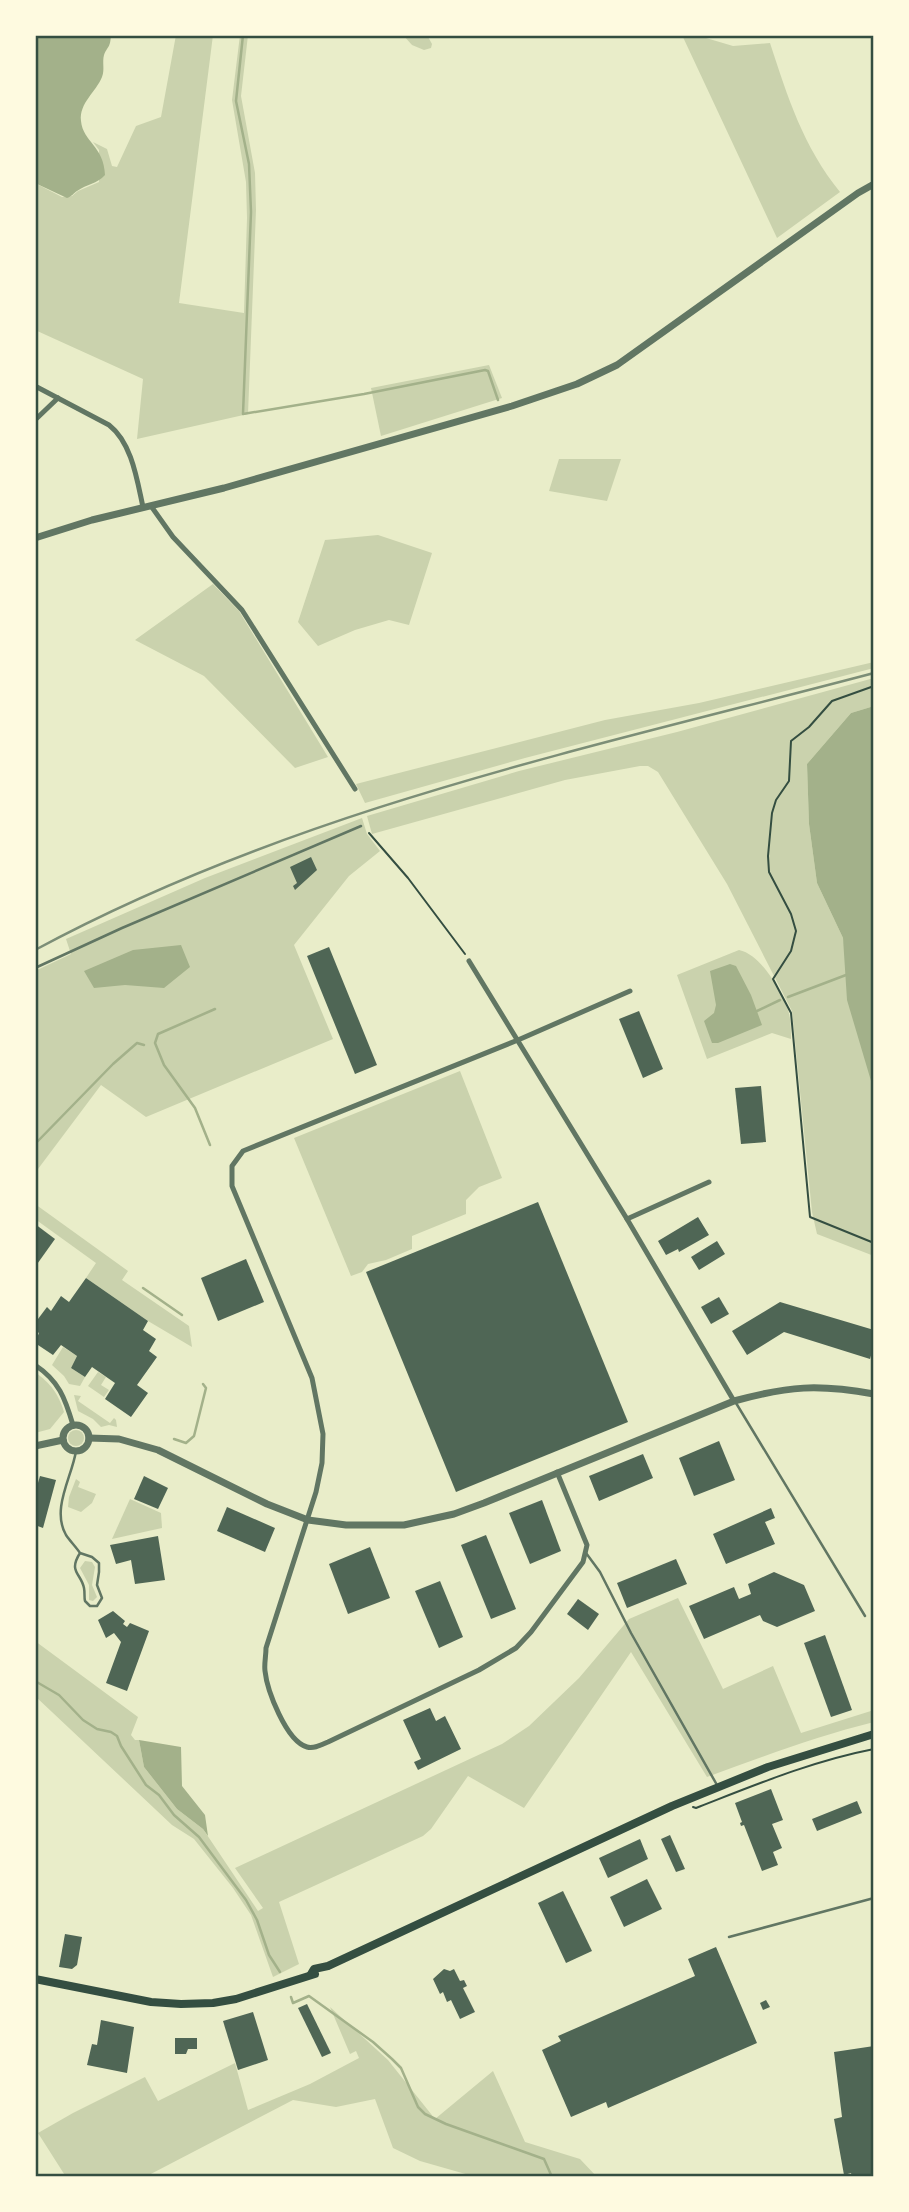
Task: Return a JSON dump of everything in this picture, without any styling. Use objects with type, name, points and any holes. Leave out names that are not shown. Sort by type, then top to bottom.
[{"type":"main road","points":[[35,1979],[151,2002],[181,2004],[213,2003],[274,1988],[311,1974],[314,1969],[328,1966],[677,1804],[791,1759],[874,1734]]},
{"type":"street","points":[[35,538],[386,443],[578,384],[617,365],[874,184]]},
{"type":"street","points":[[35,386],[117,431],[147,507],[242,610],[355,789]]},
{"type":"street","points":[[35,420],[58,398]]},
{"type":"street","points":[[469,961],[628,1219],[734,1401]]},
{"type":"street","points":[[557,1472],[587,1545],[586,1553],[583,1562],[531,1633],[516,1648],[479,1670],[328,1742],[307,1747],[296,1741],[286,1727],[270,1691],[265,1670],[266,1648],[308,1520],[322,1463],[323,1434],[312,1378],[232,1186],[232,1166],[243,1151],[518,1040],[631,991]]},
{"type":"street","points":[[628,1219],[709,1182]]},
{"type":"street","points":[[35,1365],[45,1372],[63,1394],[73,1425]]},
{"type":"street","points":[[89,1438],[119,1439],[158,1450],[267,1504],[308,1520],[375,1527],[415,1523],[454,1514],[734,1401],[797,1387],[821,1387],[874,1394]]},
{"type":"street","points":[[73,1425],[84,1427],[89,1438],[86,1446],[76,1451],[67,1447],[63,1440],[64,1432],[73,1425]]},
{"type":"street","points":[[35,1446],[63,1440]]},
{"type":"lane","points":[[35,968],[361,826]]},
{"type":"lane","points":[[734,1401],[865,1616]]},
{"type":"lane","points":[[76,1451],[61,1510],[65,1534],[80,1553],[99,1563],[97,1585],[102,1598],[97,1605],[85,1603],[83,1585],[75,1572],[80,1553]]},
{"type":"lane","points":[[586,1553],[600,1572],[631,1633],[718,1787]]},
{"type":"lane","points":[[729,1937],[874,1898]]},
{"type":"path","points":[[874,686],[832,701],[809,727],[791,741],[789,781],[776,800],[772,813],[768,856],[769,872],[791,914],[796,931],[791,951],[773,979],[791,1013],[810,1216],[874,1243]]},
{"type":"path","points":[[369,833],[408,878],[469,961]]},
{"type":"path","points":[[677,1804],[696,1808],[837,1756],[874,1749]]},
{"type":"shaded area","points":[[35,35],[111,35],[104,55],[102,77],[85,103],[81,115],[85,134],[101,157],[105,175],[67,198],[35,183]]},
{"type":"shaded area","points":[[176,35],[213,35],[179,303],[244,313],[246,182],[232,100],[240,35],[248,35],[241,96],[255,173],[256,210],[248,414],[137,439],[143,379],[35,330],[35,183],[62,197],[72,196],[99,182],[99,150],[93,142],[107,149],[112,166],[117,167],[136,126],[161,117]]},
{"type":"shaded area","points":[[403,35],[427,35],[432,44],[431,48],[424,50],[412,45]]},
{"type":"shaded area","points":[[682,35],[696,35],[733,46],[770,43],[806,139],[840,192],[777,238]]},
{"type":"shaded area","points":[[489,365],[502,398],[381,436],[371,388]]},
{"type":"shaded area","points":[[559,459],[621,459],[607,501],[549,491]]},
{"type":"shaded area","points":[[378,535],[432,553],[409,625],[389,620],[355,630],[318,646],[298,622],[325,540]]},
{"type":"shaded area","points":[[213,584],[239,611],[328,757],[295,768],[204,676],[135,640]]},
{"type":"shaded area","points":[[874,662],[874,668],[525,758],[365,803],[356,784],[605,720],[699,703]]},
{"type":"shaded area","points":[[874,678],[874,706],[851,713],[807,764],[809,824],[817,883],[843,938],[874,1091],[874,1256],[817,1234],[812,1212],[792,1011],[727,884],[658,772],[648,766],[640,766],[565,780],[372,834],[367,816],[519,771],[677,732]]},
{"type":"shaded area","points":[[874,706],[874,1091],[847,1000],[843,938],[817,883],[809,824],[807,764],[851,713]]},
{"type":"shaded area","points":[[362,818],[367,834],[380,851],[349,876],[294,945],[333,1039],[146,1117],[101,1085],[35,1173],[35,971],[71,954],[66,939],[205,878]]},
{"type":"shaded area","points":[[181,945],[190,967],[164,988],[125,985],[94,988],[84,971],[133,950]]},
{"type":"shaded area","points":[[739,950],[763,966],[775,984],[788,1010],[791,1039],[772,1033],[707,1059],[677,975]]},
{"type":"shaded area","points":[[730,964],[736,966],[762,1025],[712,1043],[704,1021],[714,1013],[716,1005],[710,971]]},
{"type":"shaded area","points":[[460,1071],[502,1178],[479,1187],[466,1200],[466,1214],[412,1236],[412,1249],[368,1264],[362,1272],[351,1276],[294,1138]]},
{"type":"shaded area","points":[[35,1204],[128,1271],[122,1280],[189,1326],[192,1347],[148,1321],[86,1278],[96,1263],[35,1219]]},
{"type":"shaded area","points":[[63,1347],[77,1356],[71,1368],[85,1377],[80,1386],[69,1384],[52,1365]]},
{"type":"shaded area","points":[[35,1372],[53,1389],[64,1412],[50,1429],[35,1433]]},
{"type":"shaded area","points":[[98,1372],[106,1377],[101,1385],[109,1390],[104,1397],[88,1386]]},
{"type":"shaded area","points":[[74,1395],[81,1396],[78,1401],[110,1423],[114,1418],[117,1427],[101,1427],[78,1411]]},
{"type":"shaded area","points":[[76,1430],[84,1438],[76,1446],[68,1438]]},
{"type":"shaded area","points":[[76,1479],[80,1482],[78,1487],[96,1494],[92,1503],[81,1512],[68,1507]]},
{"type":"shaded area","points":[[130,1499],[161,1513],[162,1528],[112,1539]]},
{"type":"shaded area","points":[[85,1561],[92,1562],[95,1567],[92,1585],[97,1597],[93,1601],[89,1600],[89,1585],[80,1568]]},
{"type":"shaded area","points":[[678,1598],[723,1689],[773,1666],[801,1733],[874,1710],[874,1722],[811,1740],[707,1777],[631,1652],[524,1808],[468,1776],[431,1829],[423,1836],[279,1902],[299,1964],[273,1977],[251,1915],[194,1839],[172,1825],[35,1696],[35,1641],[138,1717],[131,1735],[135,1740],[139,1740],[144,1767],[177,1809],[203,1829],[258,1911],[263,1908],[235,1868],[502,1744],[529,1726],[579,1678],[629,1619]]},
{"type":"shaded area","points":[[139,1740],[181,1747],[182,1786],[205,1815],[208,1836],[177,1809],[144,1767]]},
{"type":"shaded area","points":[[330,2007],[388,2060],[435,2119],[493,2071],[525,2142],[580,2159],[597,2177],[476,2177],[420,2161],[393,2148],[375,2099],[336,2107],[293,2100],[145,2177],[66,2177],[38,2133],[145,2077],[158,2101],[235,2063],[248,2110],[310,2084],[359,2058],[356,2051],[350,2054]]},
{"type":"building","points":[[311,857],[317,870],[295,890],[293,886],[297,883],[290,867]]},
{"type":"building","points":[[329,947],[377,1065],[355,1074],[307,956]]},
{"type":"building","points":[[639,1011],[663,1069],[643,1078],[619,1019]]},
{"type":"building","points":[[761,1086],[766,1142],[741,1144],[735,1088]]},
{"type":"building","points":[[538,1202],[628,1422],[456,1492],[366,1272]]},
{"type":"building","points":[[698,1217],[709,1235],[679,1252],[678,1249],[666,1255],[658,1241]]},
{"type":"building","points":[[35,1224],[55,1239],[35,1267]]},
{"type":"building","points":[[717,1241],[725,1254],[699,1270],[691,1257]]},
{"type":"building","points":[[246,1259],[264,1302],[218,1321],[201,1278]]},
{"type":"building","points":[[86,1278],[148,1321],[143,1330],[156,1339],[149,1351],[157,1357],[137,1385],[148,1393],[131,1417],[105,1399],[115,1383],[92,1367],[85,1377],[71,1368],[77,1356],[61,1345],[53,1355],[35,1343],[39,1333],[35,1330],[35,1323],[47,1307],[51,1311],[61,1296],[69,1302]]},
{"type":"building","points":[[719,1297],[729,1314],[711,1324],[701,1307]]},
{"type":"building","points":[[780,1302],[874,1330],[870,1359],[784,1332],[747,1355],[732,1331]]},
{"type":"building","points":[[719,1441],[735,1480],[694,1496],[679,1458]]},
{"type":"building","points":[[643,1454],[653,1478],[599,1501],[589,1476]]},
{"type":"building","points":[[40,1476],[56,1480],[43,1528],[35,1525],[35,1493]]},
{"type":"building","points":[[144,1476],[168,1488],[158,1509],[134,1499]]},
{"type":"building","points":[[542,1500],[561,1551],[530,1564],[509,1513]]},
{"type":"building","points":[[227,1507],[275,1528],[265,1552],[217,1531]]},
{"type":"building","points":[[771,1508],[775,1518],[765,1522],[775,1544],[726,1564],[713,1534]]},
{"type":"building","points":[[486,1535],[516,1609],[491,1619],[461,1545]]},
{"type":"building","points":[[158,1536],[165,1580],[135,1584],[131,1560],[116,1564],[110,1545]]},
{"type":"building","points":[[370,1547],[390,1598],[348,1614],[329,1564]]},
{"type":"building","points":[[676,1559],[687,1584],[627,1608],[617,1583]]},
{"type":"building","points":[[774,1572],[804,1585],[815,1611],[777,1627],[763,1621],[760,1615],[704,1639],[689,1606],[734,1587],[739,1599],[751,1594],[748,1584]]},
{"type":"building","points":[[440,1581],[463,1637],[439,1648],[415,1591]]},
{"type":"building","points":[[578,1599],[599,1614],[588,1630],[567,1614]]},
{"type":"building","points":[[113,1611],[125,1621],[123,1624],[127,1627],[130,1623],[149,1631],[127,1691],[106,1683],[121,1642],[114,1633],[106,1638],[98,1620]]},
{"type":"building","points":[[825,1635],[852,1710],[831,1717],[804,1643]]},
{"type":"building","points":[[430,1708],[436,1721],[445,1716],[461,1749],[418,1770],[414,1762],[421,1759],[403,1720]]},
{"type":"building","points":[[771,1789],[783,1820],[772,1824],[782,1848],[773,1852],[778,1865],[762,1871],[744,1825],[741,1826],[735,1803]]},
{"type":"building","points":[[857,1801],[862,1813],[817,1831],[812,1819]]},
{"type":"building","points":[[670,1835],[685,1869],[676,1872],[661,1839]]},
{"type":"building","points":[[640,1839],[648,1859],[608,1878],[599,1858]]},
{"type":"building","points":[[647,1879],[662,1909],[624,1927],[610,1897]]},
{"type":"building","points":[[563,1891],[592,1951],[566,1963],[538,1903]]},
{"type":"building","points":[[65,1934],[82,1937],[77,1965],[72,1969],[59,1967]]},
{"type":"building","points":[[716,1947],[757,2043],[608,2108],[606,2102],[571,2117],[542,2050],[561,2041],[558,2036],[695,1976],[688,1959]]},
{"type":"building","points":[[444,1969],[454,1969],[460,1981],[464,1980],[467,1986],[463,1988],[475,2012],[460,2019],[451,2000],[447,2002],[443,1992],[440,1994],[433,1979]]},
{"type":"building","points":[[766,2000],[770,2007],[763,2010],[760,2003]]},
{"type":"building","points":[[307,2004],[331,2053],[322,2057],[298,2008]]},
{"type":"building","points":[[253,2012],[268,2060],[238,2070],[223,2021]]},
{"type":"building","points":[[101,2020],[134,2027],[127,2073],[87,2065],[92,2044],[97,2045]]},
{"type":"building","points":[[175,2038],[197,2038],[197,2049],[188,2049],[186,2054],[175,2054]]},
{"type":"building","points":[[874,2046],[874,2177],[852,2177],[851,2173],[844,2175],[834,2119],[842,2117],[834,2052]]},
{"type":"waterway","points":[[243,35],[236,101],[249,164],[251,212],[243,414],[485,370],[488,371],[498,400]]},
{"type":"waterway","points":[[788,997],[846,975]]},
{"type":"waterway","points":[[757,1011],[780,1000]]},
{"type":"waterway","points":[[210,1145],[195,1108],[164,1065],[155,1043],[158,1034],[215,1009]]},
{"type":"waterway","points":[[35,1144],[113,1064],[137,1043],[144,1045]]},
{"type":"waterway","points":[[143,1288],[182,1315]]},
{"type":"waterway","points":[[174,1439],[186,1443],[194,1436],[206,1388],[203,1384]]},
{"type":"waterway","points":[[35,1681],[59,1695],[83,1720],[97,1729],[117,1736],[146,1785],[199,1837],[246,1900],[257,1920],[269,1955],[280,1972]]},
{"type":"waterway","points":[[291,1997],[293,2003],[309,1996],[373,2042],[401,2068],[418,2107],[425,2114],[544,2159],[552,2177]]},
{"type":"railway","points":[[35,950],[134,901],[236,858],[340,820],[553,756],[874,673]]}]
